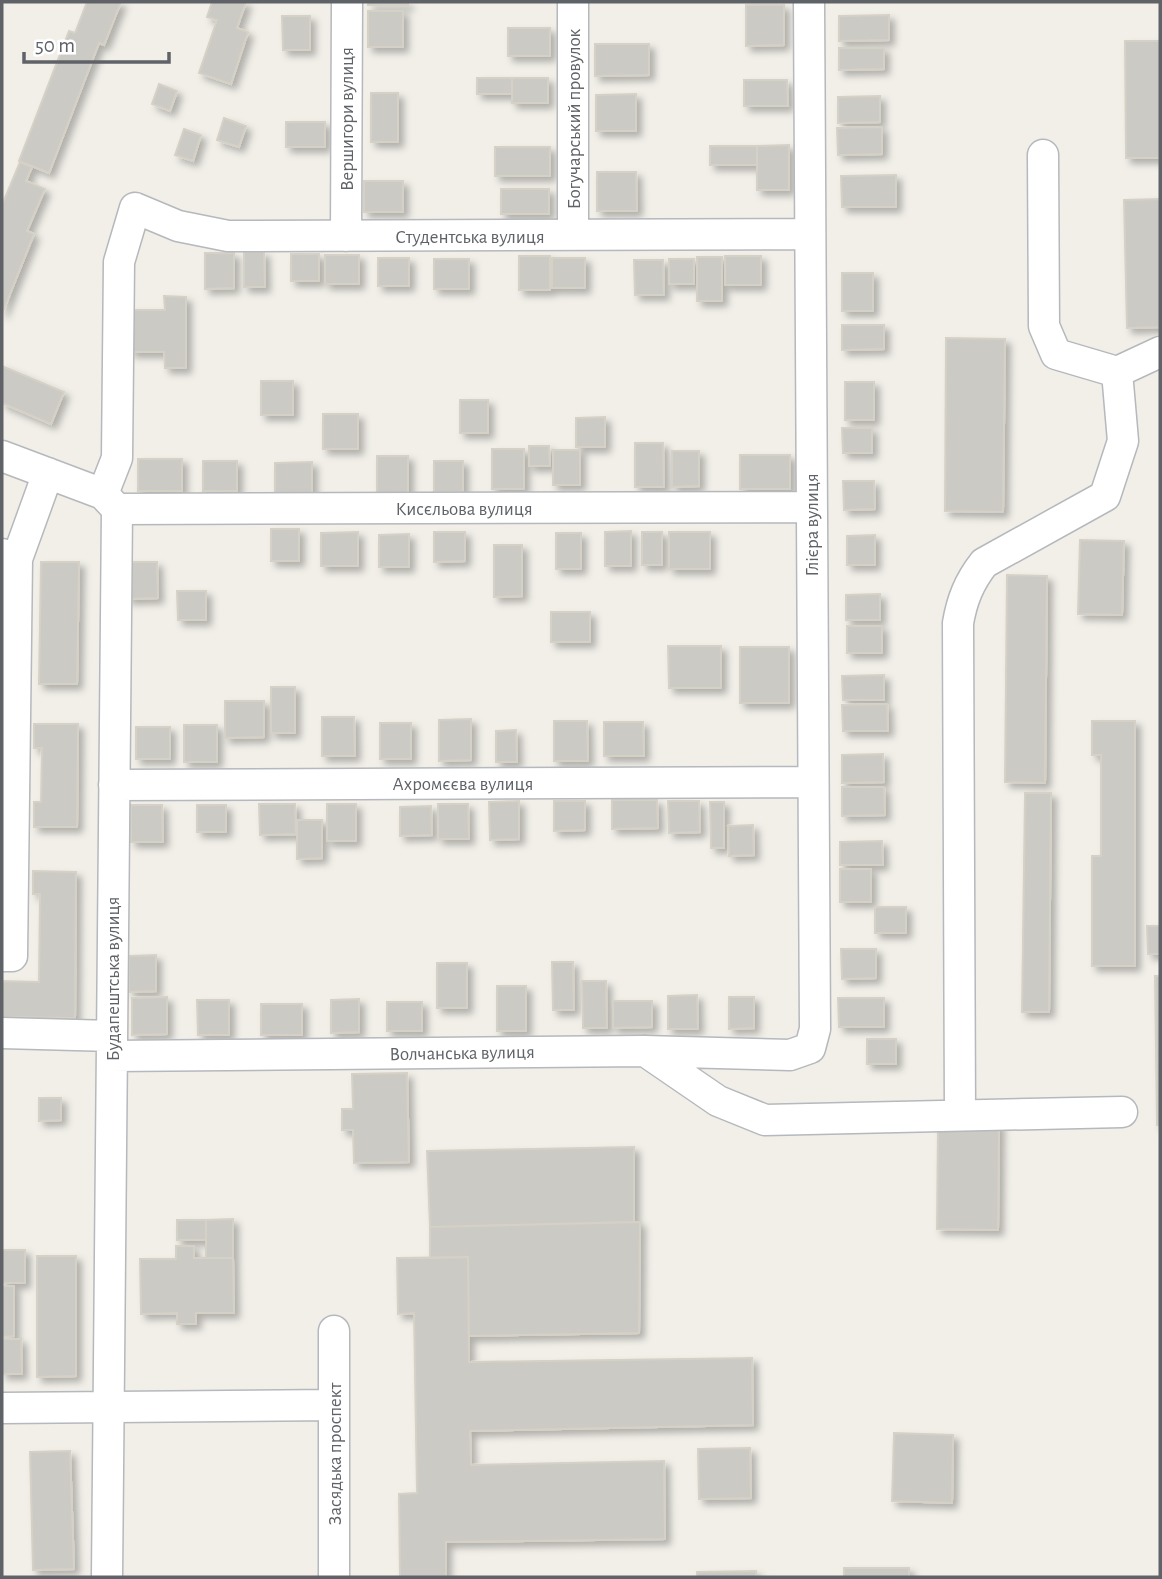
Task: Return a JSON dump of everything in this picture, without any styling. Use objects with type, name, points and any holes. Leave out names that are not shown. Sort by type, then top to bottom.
[{"type":"street","name":"Вершигори вулиця","points":[[346,236],[347,2]]},
{"type":"street","name":"Богучарський провулок","points":[[573,2],[573,236]]},
{"type":"street","name":"Глієра вулиця","points":[[809,2],[815,1029],[810,1048]]},
{"type":"street","points":[[1044,155],[1044,326],[1056,354],[1117,372],[1160,352]]},
{"type":"street","name":"Студентська вулиця","points":[[110,502],[117,458],[119,262],[135,208],[178,226],[228,236],[810,234]]},
{"type":"street","points":[[960,1115],[958,623],[961,604],[984,563],[1105,496],[1122,440],[1117,372]]},
{"type":"street","points":[[2,456],[48,473],[110,502]]},
{"type":"street","points":[[2,956],[12,956],[9,557],[48,473]]},
{"type":"street","name":"Кисєльова вулиця","points":[[110,502],[811,507]]},
{"type":"street","name":"Будапештська вулиця","points":[[107,1577],[114,785],[110,502]]},
{"type":"street","name":"Ахромєєва вулиця","points":[[114,785],[813,782]]},
{"type":"street","name":"Волчанська вулиця","points":[[2,1033],[112,1046],[790,1055],[810,1048]]},
{"type":"street","points":[[644,1051],[718,1101],[765,1120],[1122,1112]]},
{"type":"street","name":"Засядька проспект","points":[[334,1331],[334,1577]]},
{"type":"street","points":[[2,1408],[334,1405]]},
{"type":"building","points":[[87,2],[121,2],[104,45],[99,43],[49,173],[19,161],[69,31],[75,33]]},
{"type":"building","points":[[212,2],[246,2],[237,28],[248,32],[231,84],[199,73],[217,20],[207,17]]},
{"type":"building","points":[[368,2],[408,2],[408,5],[368,5]]},
{"type":"building","points":[[746,5],[784,5],[784,45],[746,46]]},
{"type":"building","points":[[368,11],[403,11],[403,47],[368,47]]},
{"type":"building","points":[[889,15],[889,40],[839,41],[839,16]]},
{"type":"building","points":[[282,16],[310,16],[310,50],[283,50]]},
{"type":"building","points":[[508,28],[550,28],[550,56],[508,56]]},
{"type":"building","points":[[1125,41],[1160,41],[1160,158],[1126,158]]},
{"type":"building","points":[[595,44],[649,44],[649,75],[595,76]]},
{"type":"building","points":[[839,48],[884,48],[884,69],[839,70]]},
{"type":"building","points":[[477,78],[512,78],[512,94],[477,94]]},
{"type":"building","points":[[512,78],[548,78],[548,103],[512,103]]},
{"type":"building","points":[[744,80],[787,80],[788,106],[744,106]]},
{"type":"building","points":[[159,84],[177,91],[170,111],[152,104]]},
{"type":"building","points":[[371,93],[398,93],[398,142],[371,142]]},
{"type":"building","points":[[636,94],[636,131],[596,131],[596,95]]},
{"type":"building","points":[[880,96],[880,122],[838,123],[838,97]]},
{"type":"building","points":[[224,118],[246,126],[239,147],[217,140]]},
{"type":"building","points":[[286,122],[325,122],[325,147],[286,147]]},
{"type":"building","points":[[882,127],[882,154],[838,155],[837,128]]},
{"type":"building","points":[[184,129],[201,135],[193,161],[175,155]]},
{"type":"building","points":[[789,145],[789,190],[757,190],[757,146]]},
{"type":"building","points":[[710,146],[757,146],[757,165],[710,165]]},
{"type":"building","points":[[495,147],[550,147],[550,176],[495,176]]},
{"type":"building","points":[[20,162],[32,167],[26,181],[45,189],[27,231],[34,234],[2,314],[2,205]]},
{"type":"building","points":[[597,172],[636,172],[637,211],[597,211]]},
{"type":"building","points":[[896,175],[896,207],[842,207],[841,176]]},
{"type":"building","points":[[364,181],[403,181],[403,212],[364,212]]},
{"type":"building","points":[[501,189],[549,189],[549,214],[501,214]]},
{"type":"building","points":[[1160,199],[1160,327],[1127,328],[1124,200]]},
{"type":"building","points":[[244,252],[264,252],[265,287],[244,287]]},
{"type":"building","points":[[205,253],[234,253],[234,288],[205,289]]},
{"type":"building","points":[[291,254],[319,254],[319,281],[291,281]]},
{"type":"building","points":[[325,255],[359,255],[359,284],[325,284]]},
{"type":"building","points":[[519,256],[550,256],[550,290],[519,290]]},
{"type":"building","points":[[725,256],[761,256],[761,285],[725,285]]},
{"type":"building","points":[[697,257],[722,257],[722,301],[697,301]]},
{"type":"building","points":[[378,258],[409,258],[409,286],[378,286]]},
{"type":"building","points":[[552,258],[585,258],[585,288],[552,288]]},
{"type":"building","points":[[434,259],[469,259],[469,289],[434,289]]},
{"type":"building","points":[[669,259],[694,259],[694,284],[669,284]]},
{"type":"building","points":[[634,260],[663,260],[664,295],[635,295]]},
{"type":"building","points":[[842,273],[873,273],[873,311],[842,311]]},
{"type":"building","points":[[164,296],[186,297],[186,368],[165,368],[164,352],[130,352],[130,310],[165,310]]},
{"type":"building","points":[[842,325],[884,325],[884,349],[842,350]]},
{"type":"building","points":[[946,338],[1005,339],[1003,512],[945,511]]},
{"type":"building","points":[[2,366],[64,392],[51,424],[2,403]]},
{"type":"building","points":[[261,381],[293,381],[293,415],[261,415]]},
{"type":"building","points":[[845,382],[874,382],[874,420],[845,420]]},
{"type":"building","points":[[460,400],[488,400],[488,433],[460,433]]},
{"type":"building","points":[[323,414],[358,414],[358,449],[323,449]]},
{"type":"building","points":[[605,417],[605,447],[576,447],[576,418]]},
{"type":"building","points":[[842,428],[872,428],[872,453],[843,453]]},
{"type":"building","points":[[635,443],[663,443],[664,487],[635,487]]},
{"type":"building","points":[[529,446],[549,446],[550,466],[529,466]]},
{"type":"building","points":[[492,449],[524,449],[524,489],[492,489]]},
{"type":"building","points":[[553,450],[580,450],[580,485],[553,485]]},
{"type":"building","points":[[672,451],[699,451],[699,486],[672,487]]},
{"type":"building","points":[[740,455],[790,455],[790,489],[740,489]]},
{"type":"building","points":[[377,456],[408,456],[408,493],[377,493]]},
{"type":"building","points":[[138,459],[182,459],[182,491],[138,491]]},
{"type":"building","points":[[203,461],[237,461],[237,491],[203,491]]},
{"type":"building","points":[[434,461],[463,461],[463,492],[434,492]]},
{"type":"building","points":[[312,462],[312,493],[275,493],[275,463]]},
{"type":"building","points":[[843,481],[874,481],[875,509],[844,510]]},
{"type":"building","points":[[271,529],[299,529],[299,561],[271,561]]},
{"type":"building","points":[[631,531],[631,566],[605,566],[605,532]]},
{"type":"building","points":[[358,532],[358,566],[321,566],[321,533]]},
{"type":"building","points":[[434,532],[465,532],[465,561],[434,562]]},
{"type":"building","points":[[642,532],[662,532],[662,565],[642,565]]},
{"type":"building","points":[[669,532],[710,532],[710,569],[669,569]]},
{"type":"building","points":[[556,533],[581,533],[581,569],[556,569]]},
{"type":"building","points":[[409,534],[409,567],[379,567],[379,535]]},
{"type":"building","points":[[875,535],[875,565],[847,565],[847,536]]},
{"type":"building","points":[[1080,540],[1124,541],[1122,615],[1078,614]]},
{"type":"building","points":[[494,545],[522,545],[522,596],[494,597]]},
{"type":"building","points":[[41,562],[79,562],[77,684],[39,684]]},
{"type":"building","points":[[127,562],[157,562],[158,598],[127,599]]},
{"type":"building","points":[[1007,575],[1047,576],[1045,783],[1005,782]]},
{"type":"building","points":[[177,591],[206,591],[206,620],[178,620]]},
{"type":"building","points":[[880,594],[880,620],[846,620],[846,595]]},
{"type":"building","points":[[551,612],[590,612],[590,642],[551,642]]},
{"type":"building","points":[[847,626],[882,626],[882,653],[847,653]]},
{"type":"building","points":[[668,646],[721,646],[721,688],[669,688]]},
{"type":"building","points":[[740,647],[789,647],[789,703],[740,703]]},
{"type":"building","points":[[884,675],[884,700],[843,700],[842,676]]},
{"type":"building","points":[[271,687],[295,687],[295,733],[271,733]]},
{"type":"building","points":[[225,701],[264,701],[264,737],[225,738]]},
{"type":"building","points":[[887,704],[888,731],[843,731],[842,705]]},
{"type":"building","points":[[322,717],[354,717],[355,756],[322,756]]},
{"type":"building","points":[[471,719],[471,760],[439,761],[439,720]]},
{"type":"building","points":[[554,721],[587,721],[588,761],[554,761]]},
{"type":"building","points":[[1092,721],[1135,721],[1135,966],[1092,966],[1092,856],[1101,856],[1101,755],[1092,755]]},
{"type":"building","points":[[604,722],[643,722],[644,756],[604,756]]},
{"type":"building","points":[[380,723],[411,723],[411,759],[380,759]]},
{"type":"building","points":[[34,724],[78,724],[77,827],[34,827],[34,802],[41,802],[42,748],[34,748]]},
{"type":"building","points":[[184,725],[217,725],[217,762],[184,762]]},
{"type":"building","points":[[136,727],[170,727],[170,759],[136,759]]},
{"type":"building","points":[[516,730],[517,762],[496,762],[496,731]]},
{"type":"building","points":[[883,754],[884,782],[842,783],[842,755]]},
{"type":"building","points":[[842,787],[884,787],[885,815],[842,816]]},
{"type":"building","points":[[1025,793],[1051,793],[1049,1012],[1022,1012]]},
{"type":"building","points":[[612,800],[657,800],[658,828],[612,829]]},
{"type":"building","points":[[519,801],[519,839],[490,840],[489,802]]},
{"type":"building","points":[[554,801],[585,801],[585,830],[554,831]]},
{"type":"building","points":[[668,801],[699,801],[700,832],[669,833]]},
{"type":"building","points":[[710,802],[724,802],[724,848],[711,848]]},
{"type":"building","points":[[259,804],[295,804],[296,834],[260,835]]},
{"type":"building","points":[[327,804],[356,804],[356,841],[327,841]]},
{"type":"building","points":[[438,804],[468,804],[469,839],[438,839]]},
{"type":"building","points":[[131,805],[162,805],[163,842],[131,842]]},
{"type":"building","points":[[197,805],[226,805],[226,832],[197,832]]},
{"type":"building","points":[[431,806],[432,835],[400,836],[400,807]]},
{"type":"building","points":[[297,820],[322,820],[322,858],[297,859]]},
{"type":"building","points":[[753,825],[754,855],[729,856],[728,826]]},
{"type":"building","points":[[882,841],[883,865],[840,865],[840,842]]},
{"type":"building","points":[[840,869],[871,869],[871,902],[840,902]]},
{"type":"building","points":[[33,871],[76,872],[75,1018],[2,1017],[2,981],[39,982],[40,894],[33,894]]},
{"type":"building","points":[[875,907],[906,907],[906,933],[875,933]]},
{"type":"building","points":[[1147,926],[1160,926],[1160,954],[1148,954]]},
{"type":"building","points":[[841,949],[876,949],[876,978],[842,979]]},
{"type":"building","points":[[156,955],[156,991],[129,992],[129,956]]},
{"type":"building","points":[[552,962],[573,962],[574,1010],[553,1010]]},
{"type":"building","points":[[437,963],[467,963],[467,1008],[437,1008]]},
{"type":"building","points":[[1155,976],[1160,976],[1160,1125],[1157,1125]]},
{"type":"building","points":[[582,981],[606,981],[607,1028],[583,1028]]},
{"type":"building","points":[[497,986],[526,986],[526,1031],[497,1031]]},
{"type":"building","points":[[697,995],[698,1029],[668,1029],[668,996]]},
{"type":"building","points":[[167,997],[167,1034],[132,1035],[132,998]]},
{"type":"building","points":[[729,997],[754,997],[754,1028],[729,1029]]},
{"type":"building","points":[[838,998],[884,998],[884,1027],[839,1027]]},
{"type":"building","points":[[359,999],[359,1032],[331,1033],[331,1000]]},
{"type":"building","points":[[197,1000],[229,1000],[229,1035],[198,1035]]},
{"type":"building","points":[[613,1001],[652,1001],[652,1027],[613,1028]]},
{"type":"building","points":[[387,1002],[422,1002],[422,1031],[387,1031]]},
{"type":"building","points":[[261,1004],[302,1004],[302,1035],[261,1035]]},
{"type":"building","points":[[867,1039],[896,1039],[896,1064],[867,1064]]},
{"type":"building","points":[[407,1073],[409,1162],[354,1163],[353,1130],[342,1130],[342,1109],[353,1109],[352,1074]]},
{"type":"building","points":[[39,1098],[61,1098],[61,1120],[39,1121]]},
{"type":"building","points":[[938,1123],[999,1123],[998,1230],[937,1229]]},
{"type":"building","points":[[634,1147],[634,1222],[430,1227],[427,1151]]},
{"type":"building","points":[[233,1219],[233,1258],[206,1258],[206,1220]]},
{"type":"building","points":[[177,1220],[206,1220],[206,1240],[177,1240]]},
{"type":"building","points":[[640,1222],[639,1333],[469,1336],[468,1257],[430,1258],[430,1227]]},
{"type":"building","points":[[176,1246],[194,1246],[194,1258],[233,1258],[234,1313],[196,1313],[196,1324],[177,1324],[177,1313],[141,1314],[140,1259],[176,1259]]},
{"type":"building","points":[[2,1250],[25,1250],[25,1283],[2,1283]]},
{"type":"building","points":[[37,1256],[76,1256],[76,1376],[37,1377]]},
{"type":"building","points":[[468,1257],[469,1362],[752,1358],[753,1425],[470,1431],[471,1465],[664,1461],[665,1539],[446,1542],[446,1577],[400,1577],[399,1494],[417,1493],[414,1313],[398,1314],[397,1258]]},
{"type":"building","points":[[2,1286],[14,1286],[14,1336],[2,1337]]},
{"type":"building","points":[[2,1339],[21,1339],[22,1374],[2,1374]]},
{"type":"building","points":[[894,1433],[953,1435],[952,1503],[892,1501]]},
{"type":"building","points":[[750,1448],[751,1498],[699,1499],[698,1449]]},
{"type":"building","points":[[70,1451],[74,1569],[33,1570],[30,1452]]},
{"type":"building","points":[[844,1568],[909,1568],[909,1577],[844,1577]]},
{"type":"building","points":[[756,1571],[756,1577],[697,1577],[697,1572]]}]
